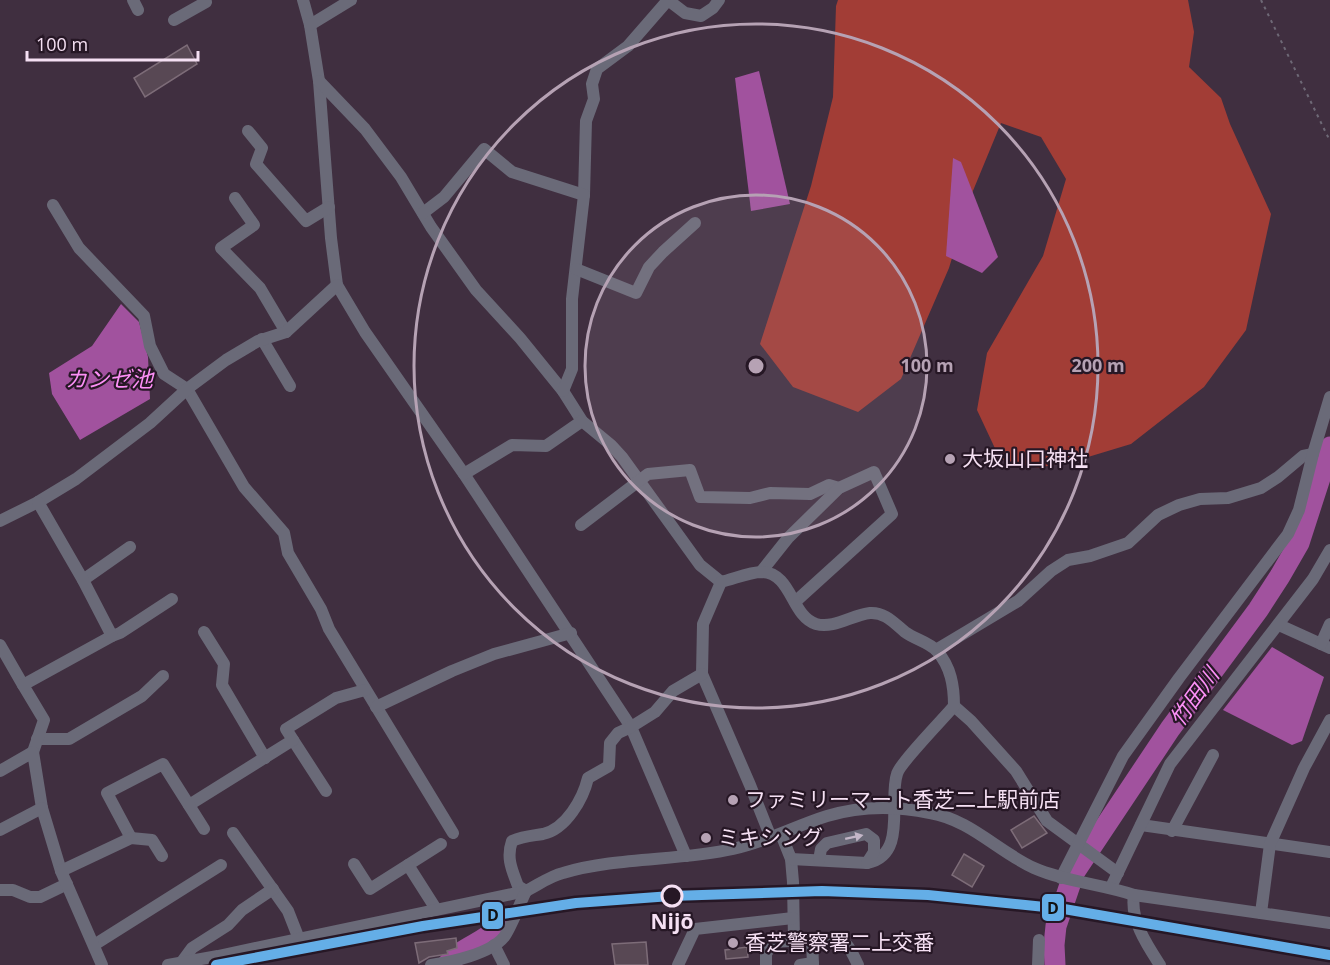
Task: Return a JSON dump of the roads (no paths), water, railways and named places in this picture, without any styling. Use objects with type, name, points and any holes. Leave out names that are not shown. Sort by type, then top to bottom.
[{"type":"street","points":[[174,20],[206,3],[205,0]]},
{"type":"street","points":[[303,0],[310,25],[319,81],[337,285],[365,332],[464,474],[631,727],[686,856]]},
{"type":"street","points":[[310,25],[351,0]]},
{"type":"street","points":[[563,392],[572,369],[572,299],[584,195],[586,121],[594,99],[592,84],[597,69],[628,46],[668,0],[685,13],[701,16],[713,8],[719,0]]},
{"type":"street","points":[[319,81],[365,129],[401,177],[476,290],[520,338],[563,392],[582,421],[611,445],[700,565],[721,582]]},
{"type":"street","points":[[248,131],[262,148],[256,164],[306,221],[329,207]]},
{"type":"street","points":[[423,213],[444,197],[484,149],[512,172],[584,195]]},
{"type":"street","points":[[235,198],[254,225],[221,248],[260,288],[286,332]]},
{"type":"street","points":[[53,205],[79,248],[144,316],[150,346],[164,374],[187,389],[244,487],[284,533],[288,553],[321,609],[329,629],[453,833]]},
{"type":"street","points":[[576,269],[636,292],[649,267],[695,223]]},
{"type":"street","points":[[0,521],[76,479],[150,423],[187,389],[226,360],[262,339],[286,332],[337,285]]},
{"type":"street","points":[[262,339],[290,386]]},
{"type":"street","points":[[1060,878],[1124,756],[1179,678],[1288,534],[1299,510],[1330,397]]},
{"type":"street","points":[[464,474],[512,445],[546,446],[582,421]]},
{"type":"street","points":[[936,650],[1018,602],[1051,571],[1068,560],[1090,556],[1128,543],[1158,514],[1179,505],[1200,499],[1228,498],[1261,488],[1303,456],[1313,454]]},
{"type":"street","points":[[581,525],[648,474],[690,470],[700,497],[750,498],[770,493],[810,494],[829,485],[839,488]]},
{"type":"street","points":[[761,572],[788,538],[839,488],[874,472],[892,514],[795,602]]},
{"type":"street","points":[[38,502],[112,636]]},
{"type":"street","points":[[83,580],[130,547]]},
{"type":"street","points":[[1111,887],[1170,764],[1279,625],[1313,579],[1330,550]]},
{"type":"street","points":[[721,582],[761,572],[773,575],[788,589],[802,614],[817,624],[830,625],[857,616],[871,613],[881,614],[908,634],[936,650],[953,680],[954,706],[897,773],[894,832],[883,855],[876,861],[867,863],[791,859]]},
{"type":"street","points":[[721,582],[704,624],[702,674],[776,836],[791,859],[794,941]]},
{"type":"street","points":[[23,685],[120,633],[172,599]]},
{"type":"street","points":[[1279,625],[1326,646],[1330,624]]},
{"type":"street","points":[[204,632],[224,664],[222,685],[265,758]]},
{"type":"street","points":[[376,707],[494,654],[571,633]]},
{"type":"street","points":[[0,645],[44,720],[33,752],[42,808],[61,872],[102,965]]},
{"type":"street","points":[[526,891],[518,886],[507,854],[512,841],[525,835],[543,834],[558,828],[578,803],[588,778],[609,765],[610,743],[618,733],[655,712],[673,691],[702,674]]},
{"type":"street","points":[[37,740],[69,739],[142,696],[163,676]]},
{"type":"street","points":[[326,791],[286,729],[336,698],[365,690]]},
{"type":"street","points":[[954,706],[971,721],[1016,771],[1047,821],[1118,873]]},
{"type":"street","points":[[1261,913],[1270,844],[1304,768],[1330,720]]},
{"type":"street","points":[[189,805],[293,740]]},
{"type":"street","points":[[0,771],[33,752]]},
{"type":"street","points":[[1172,831],[1213,755]]},
{"type":"street","points":[[131,838],[107,793],[163,765],[204,829]]},
{"type":"street","points":[[0,830],[42,808]]},
{"type":"street","points":[[168,965],[526,891],[561,873],[733,849],[776,836],[829,815],[866,808],[931,813],[958,821],[984,835],[1032,867],[1060,878],[1111,887],[1134,895],[1330,923]]},
{"type":"street","points":[[1141,825],[1330,852]]},
{"type":"street","points":[[233,832],[288,911],[299,939]]},
{"type":"street","points":[[819,860],[821,849],[826,843],[866,834],[874,840],[874,852],[867,863]]},
{"type":"street","points":[[61,872],[131,838],[152,840],[162,856]]},
{"type":"street","points":[[354,864],[370,889],[441,844]]},
{"type":"street","points":[[94,945],[221,865]]},
{"type":"street","points":[[408,865],[436,909]]},
{"type":"street","points":[[0,890],[14,890],[30,897],[40,897],[67,884]]},
{"type":"street","points":[[182,963],[192,948],[228,925],[242,910],[273,889]]},
{"type":"street","points":[[449,963],[494,945],[504,937],[526,891]]},
{"type":"street","points":[[1134,895],[1132,905],[1144,939],[1160,965]]},
{"type":"street","points":[[678,965],[695,929],[794,918]]},
{"type":"street","points":[[808,964],[812,940]]},
{"type":"street","points":[[766,965],[766,954],[773,942],[812,940],[840,941],[846,944],[858,965]]},
{"type":"street","points":[[1038,965],[1039,940]]},
{"type":"street","points":[[494,945],[504,965]]},
{"type":"water","points":[[759,71],[790,204],[751,211],[735,78]]},
{"type":"water","points":[[953,158],[961,162],[998,257],[982,273],[946,256]]},
{"type":"water","name":"カンゼ池","points":[[121,304],[139,322],[148,357],[150,399],[80,440],[52,394],[49,373],[92,346]]},
{"type":"water","points":[[1272,647],[1324,677],[1302,741],[1292,745],[1223,710]]},
{"type":"waterway","name":"竹田川","points":[[1055,965],[1056,926],[1074,873],[1170,729],[1258,610],[1280,576],[1299,543],[1330,447]]},
{"type":"waterway","points":[[447,965],[459,954],[499,927]]},
{"type":"place","name":"大坂山口神社","points":[[950,459]]},
{"type":"place","name":"ファミリーマート香芝二上駅前店","points":[[733,800]]},
{"type":"place","name":"ミキシング","points":[[706,838]]},
{"type":"place","name":"Nijō","points":[[672,896]]},
{"type":"place","name":"香芝警察署二上交番","points":[[733,943]]}]
